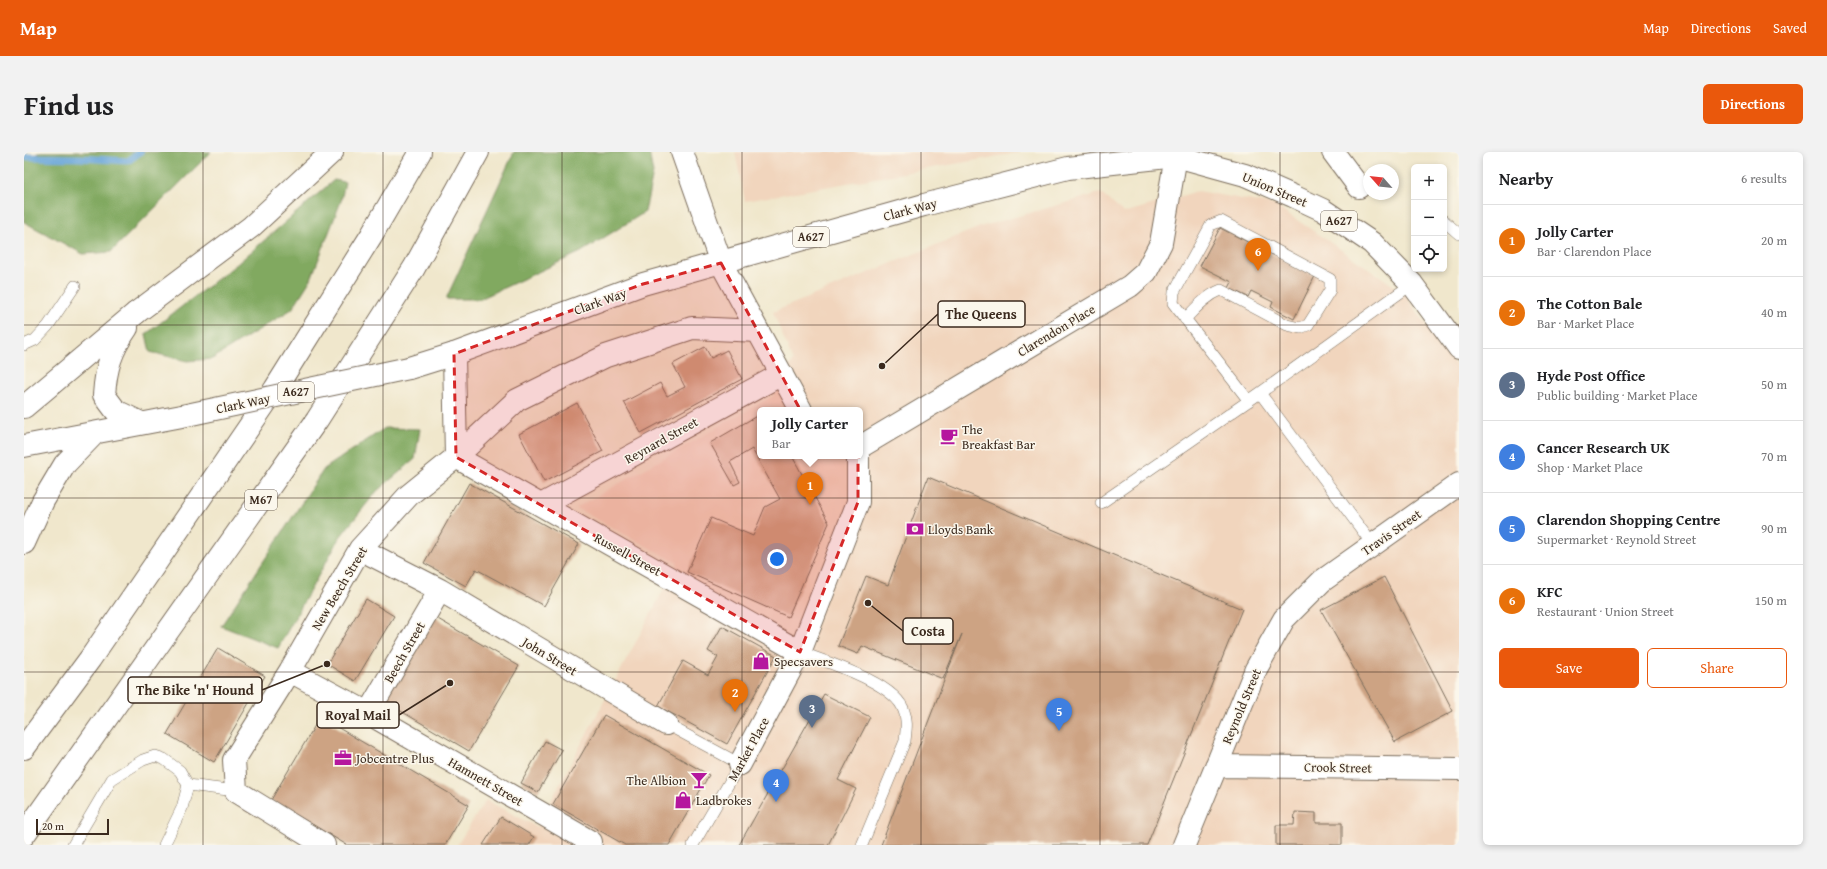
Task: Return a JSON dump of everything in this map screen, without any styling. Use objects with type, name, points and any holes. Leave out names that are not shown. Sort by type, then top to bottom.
[{"type":"main road","points":[[24,407],[136,313],[251,227],[332,152]]},
{"type":"main road","points":[[24,748],[90,659],[275,389],[371,236],[420,152]]},
{"type":"main road","name":"M67","points":[[24,835],[318,420],[414,268],[478,152]]},
{"type":"main road","points":[[682,152],[721,263],[799,407]]},
{"type":"main road","points":[[1333,152],[1359,187]]},
{"type":"main road","name":"Clark Way","points":[[24,446],[182,416],[409,368],[454,354],[643,284],[924,205],[1068,168],[1176,154]]},
{"type":"main road","name":"Union Street","points":[[1176,154],[1245,175],[1322,210],[1372,243],[1412,284],[1459,348]]},
{"type":"main road","name":"Clarendon Place","points":[[863,445],[1130,286],[1146,272],[1161,243],[1176,154]]},
{"type":"main road","points":[[136,313],[115,345],[106,373],[104,395],[116,411],[141,423]]},
{"type":"main road","name":"New Beech Street","points":[[236,791],[234,760],[290,671],[360,549],[409,496],[456,457],[517,400],[606,356],[692,328],[758,331]]},
{"type":"main road","points":[[454,354],[456,457]]},
{"type":"main road","name":"Reynard Street","points":[[541,505],[782,374]]},
{"type":"main road","points":[[24,543],[43,501],[65,464],[95,433]]},
{"type":"main road","name":"Russell Street","points":[[456,457],[800,652]]},
{"type":"main road","name":"Market Place","points":[[740,764],[800,652],[858,502],[858,459]]},
{"type":"main road","name":"Travis Street","points":[[1322,581],[1459,484]]},
{"type":"main road","name":"John Street","points":[[360,549],[440,590],[666,724]]},
{"type":"main road","name":"Reynold Street","points":[[1184,845],[1256,669],[1284,619],[1322,581]]},
{"type":"main road","name":"Beech Street","points":[[368,714],[440,590]]},
{"type":"main road","name":"Hamnett Street","points":[[290,671],[594,843]]},
{"type":"main road","name":"Crook Street","points":[[1216,766],[1459,769]]},
{"type":"main road","points":[[236,791],[324,845]]},
{"type":"lane","points":[[1184,319],[1203,301],[1221,290],[1287,325],[1300,328],[1308,325],[1330,290],[1330,279],[1221,221],[1211,225],[1174,292],[1173,303],[1184,319],[1249,401]]},
{"type":"lane","points":[[1447,224],[1459,234]]},
{"type":"lane","points":[[1101,503],[1249,401],[1412,284]]},
{"type":"lane","points":[[24,345],[35,340],[39,336],[76,286]]},
{"type":"lane","points":[[1260,393],[1373,545]]},
{"type":"lane","points":[[800,652],[872,680],[886,689],[897,699],[904,710],[907,724],[905,741],[862,845]]},
{"type":"lane","name":"John Street","points":[[666,724],[740,764]]},
{"type":"lane","points":[[73,845],[112,779],[143,760],[155,756],[164,759],[180,771],[188,785],[182,808],[164,845]]},
{"type":"lane","name":"Market Place","points":[[693,845],[740,764]]},
{"type":"lane","points":[[188,785],[236,791]]},
{"type":"highlighted area","points":[[721,263],[816,439],[830,447],[858,448],[858,502],[800,652],[456,457],[454,354],[643,284]]},
{"type":"shaded area","points":[[735,152],[1022,152],[745,201]]},
{"type":"shaded area","points":[[1198,191],[1275,205],[1403,292],[1459,370],[1459,845],[457,845],[486,800],[537,827],[678,563],[576,508],[773,396],[793,361],[773,312],[980,227],[1100,193],[1124,213]]},
{"type":"green space","points":[[40,152],[211,152],[111,252],[83,254],[24,222],[24,161]]},
{"type":"green space","points":[[514,152],[649,152],[653,173],[645,212],[581,252],[480,299],[446,299]]},
{"type":"green space","points":[[334,180],[345,182],[341,201],[311,279],[292,309],[212,359],[187,361],[150,352],[146,334],[237,264]]},
{"type":"green space","points":[[385,428],[420,429],[415,459],[377,491],[340,537],[278,648],[221,626],[324,469]]},
{"type":"building","points":[[1220,228],[1315,276],[1294,319],[1271,307],[1273,302],[1251,291],[1248,297],[1229,288],[1232,282],[1200,266]]},
{"type":"building","points":[[705,347],[711,358],[727,350],[742,379],[641,433],[624,402],[660,383],[667,396],[685,387],[673,364]]},
{"type":"building","points":[[577,403],[603,451],[544,482],[519,434]]},
{"type":"building","points":[[757,416],[757,458],[752,449],[730,462],[740,482],[734,485],[710,443]]},
{"type":"building","points":[[758,459],[794,459],[829,523],[788,617],[687,572],[711,518],[753,536],[765,507],[780,499]]},
{"type":"building","points":[[928,477],[1242,609],[1147,845],[881,845],[962,634],[943,679],[862,646],[858,654],[838,646],[866,576],[888,585]]},
{"type":"building","points":[[469,483],[579,544],[544,606],[476,569],[466,586],[424,563]]},
{"type":"building","points":[[1384,577],[1453,711],[1395,742],[1321,610]]},
{"type":"building","points":[[366,599],[394,616],[355,681],[327,664]]},
{"type":"building","points":[[431,615],[519,666],[469,751],[382,700]]},
{"type":"building","points":[[722,626],[776,656],[727,744],[658,706],[683,661],[708,675],[718,657],[708,651]]},
{"type":"building","points":[[218,648],[265,676],[214,762],[167,734]]},
{"type":"building","points":[[824,694],[870,717],[838,780],[856,789],[828,845],[739,845]]},
{"type":"building","points":[[604,715],[709,775],[669,845],[625,845],[553,804]]},
{"type":"building","name":"Jobcentre Plus","points":[[320,717],[469,805],[445,845],[347,845],[271,800]]},
{"type":"building","points":[[545,741],[562,750],[538,792],[521,783]]},
{"type":"building","points":[[1295,812],[1316,813],[1316,823],[1342,823],[1342,845],[1276,845],[1276,825],[1294,825]]},
{"type":"building","points":[[501,817],[534,837],[529,845],[483,845]]},
{"type":"waterway","points":[[24,157],[128,161],[140,152]]},
{"type":"place","name":"KFC","points":[[1258,271]]},
{"type":"place","name":"The Queens","points":[[882,366]]},
{"type":"place","name":"The Breakfast Bar","points":[[949,436]]},
{"type":"place","name":"Jolly Carter","points":[[810,505]]},
{"type":"place","name":"Lloyds Bank","points":[[915,529]]},
{"type":"place","name":"Costa","points":[[868,603]]},
{"type":"place","name":"Specsavers","points":[[761,661]]},
{"type":"place","name":"The Bike 'n' Hound","points":[[327,664]]},
{"type":"place","name":"Royal Mail","points":[[450,683]]},
{"type":"place","name":"The Cotton Bale","points":[[735,712]]},
{"type":"place","name":"Hyde Post Office","points":[[812,728]]},
{"type":"place","name":"Clarendon Shopping Centre","points":[[1059,731]]},
{"type":"place","name":"Jobcentre Plus","points":[[343,758]]},
{"type":"place","name":"The Albion","points":[[699,780]]},
{"type":"place","name":"Ladbrokes","points":[[683,800]]},
{"type":"place","name":"Cancer Research UK","points":[[776,802]]}]
